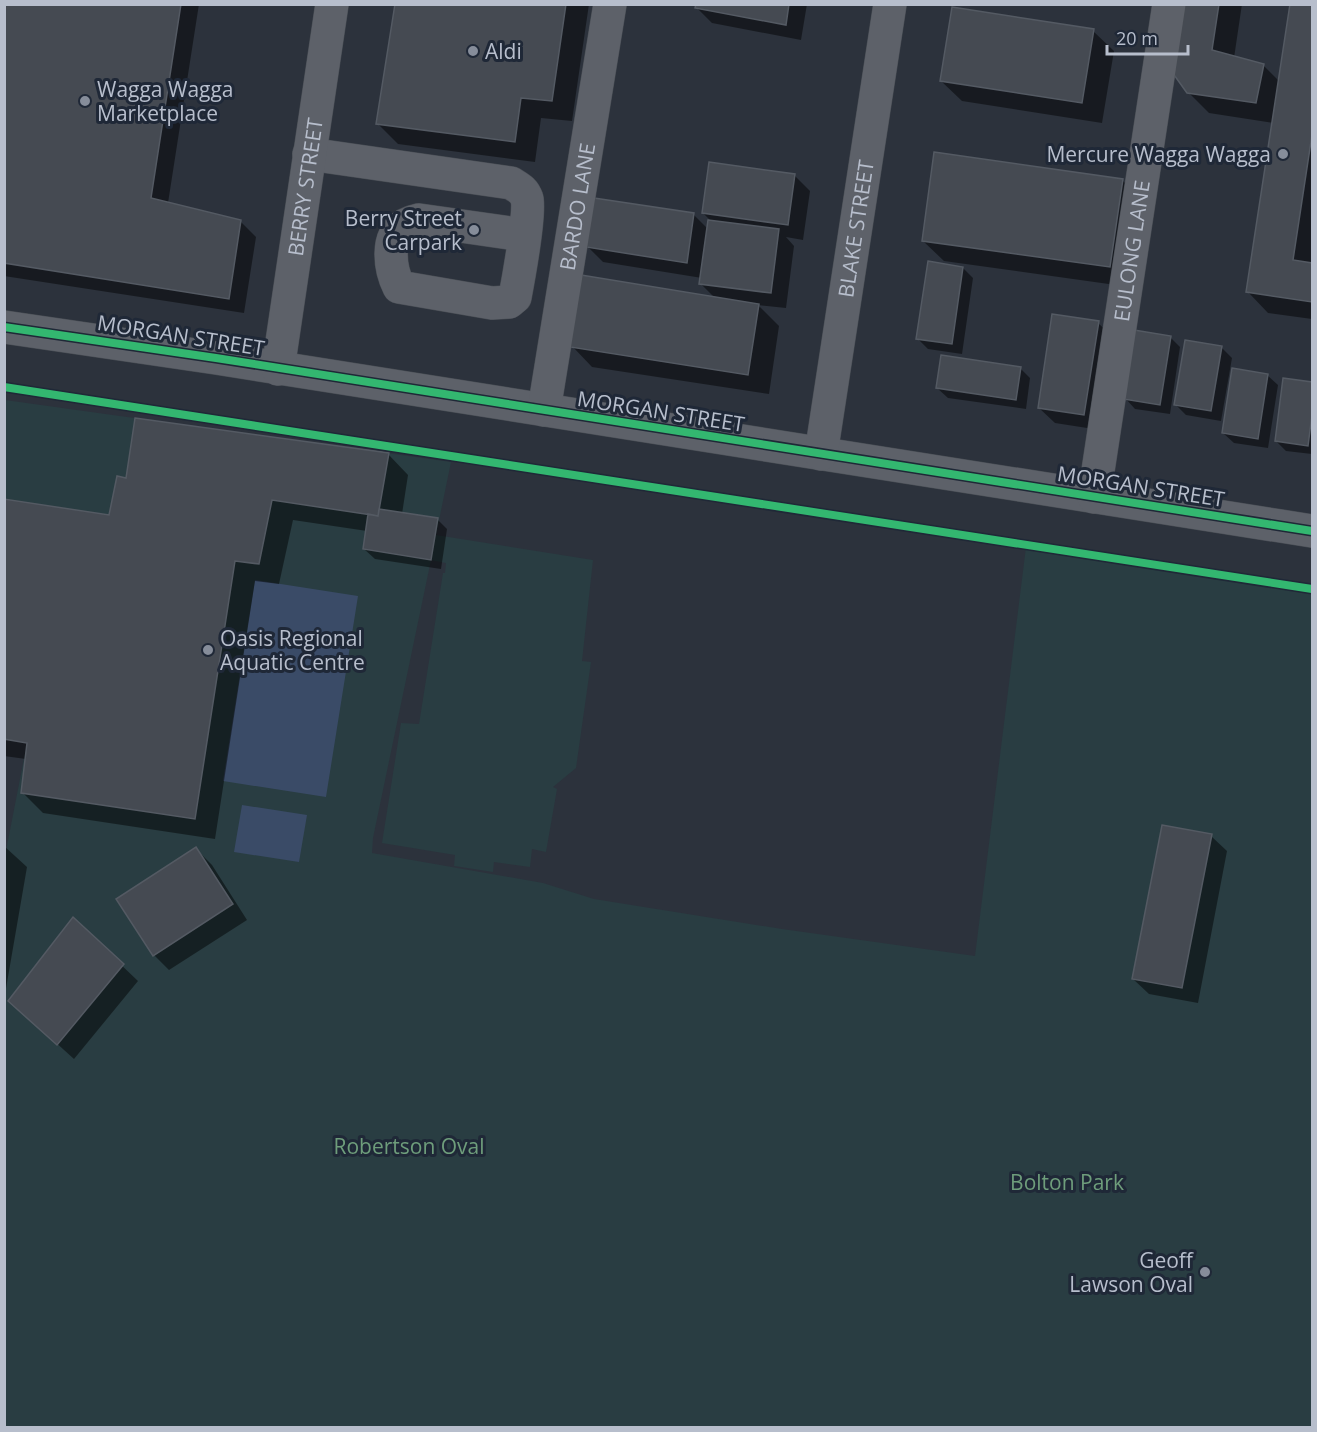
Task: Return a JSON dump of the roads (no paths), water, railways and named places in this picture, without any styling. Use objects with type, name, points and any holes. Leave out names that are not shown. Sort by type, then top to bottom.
[{"type":"street","name":"BERRY STREET","points":[[278,369],[332,4]]},
{"type":"street","name":"BARDO LANE","points":[[544,410],[610,4]]},
{"type":"street","name":"BLAKE STREET","points":[[821,454],[890,4]]},
{"type":"street","name":"EULONG LANE","points":[[1094,498],[1169,4]]},
{"type":"street","points":[[309,154],[511,183],[523,189],[528,202],[524,235]]},
{"type":"street","name":"MORGAN STREET","points":[[4,327],[1312,531]]},
{"type":"water","points":[[255,580],[358,596],[326,797],[223,781]]},
{"type":"water","points":[[242,805],[307,815],[299,862],[234,852]]},
{"type":"place","name":"Aldi","points":[[473,51]]},
{"type":"place","name":"Wagga Wagga Marketplace","points":[[85,101]]},
{"type":"place","name":"Mercure Wagga Wagga","points":[[1283,154]]},
{"type":"place","name":"Berry Street Carpark","points":[[474,230]]},
{"type":"place","name":"Oasis Regional Aquatic Centre","points":[[208,650]]},
{"type":"place","name":"Geoff Lawson Oval","points":[[1205,1272]]},
{"type":"park label","name":"Robertson Oval","points":[[409,1146]]},
{"type":"park label","name":"Bolton Park","points":[[1067,1182]]}]
